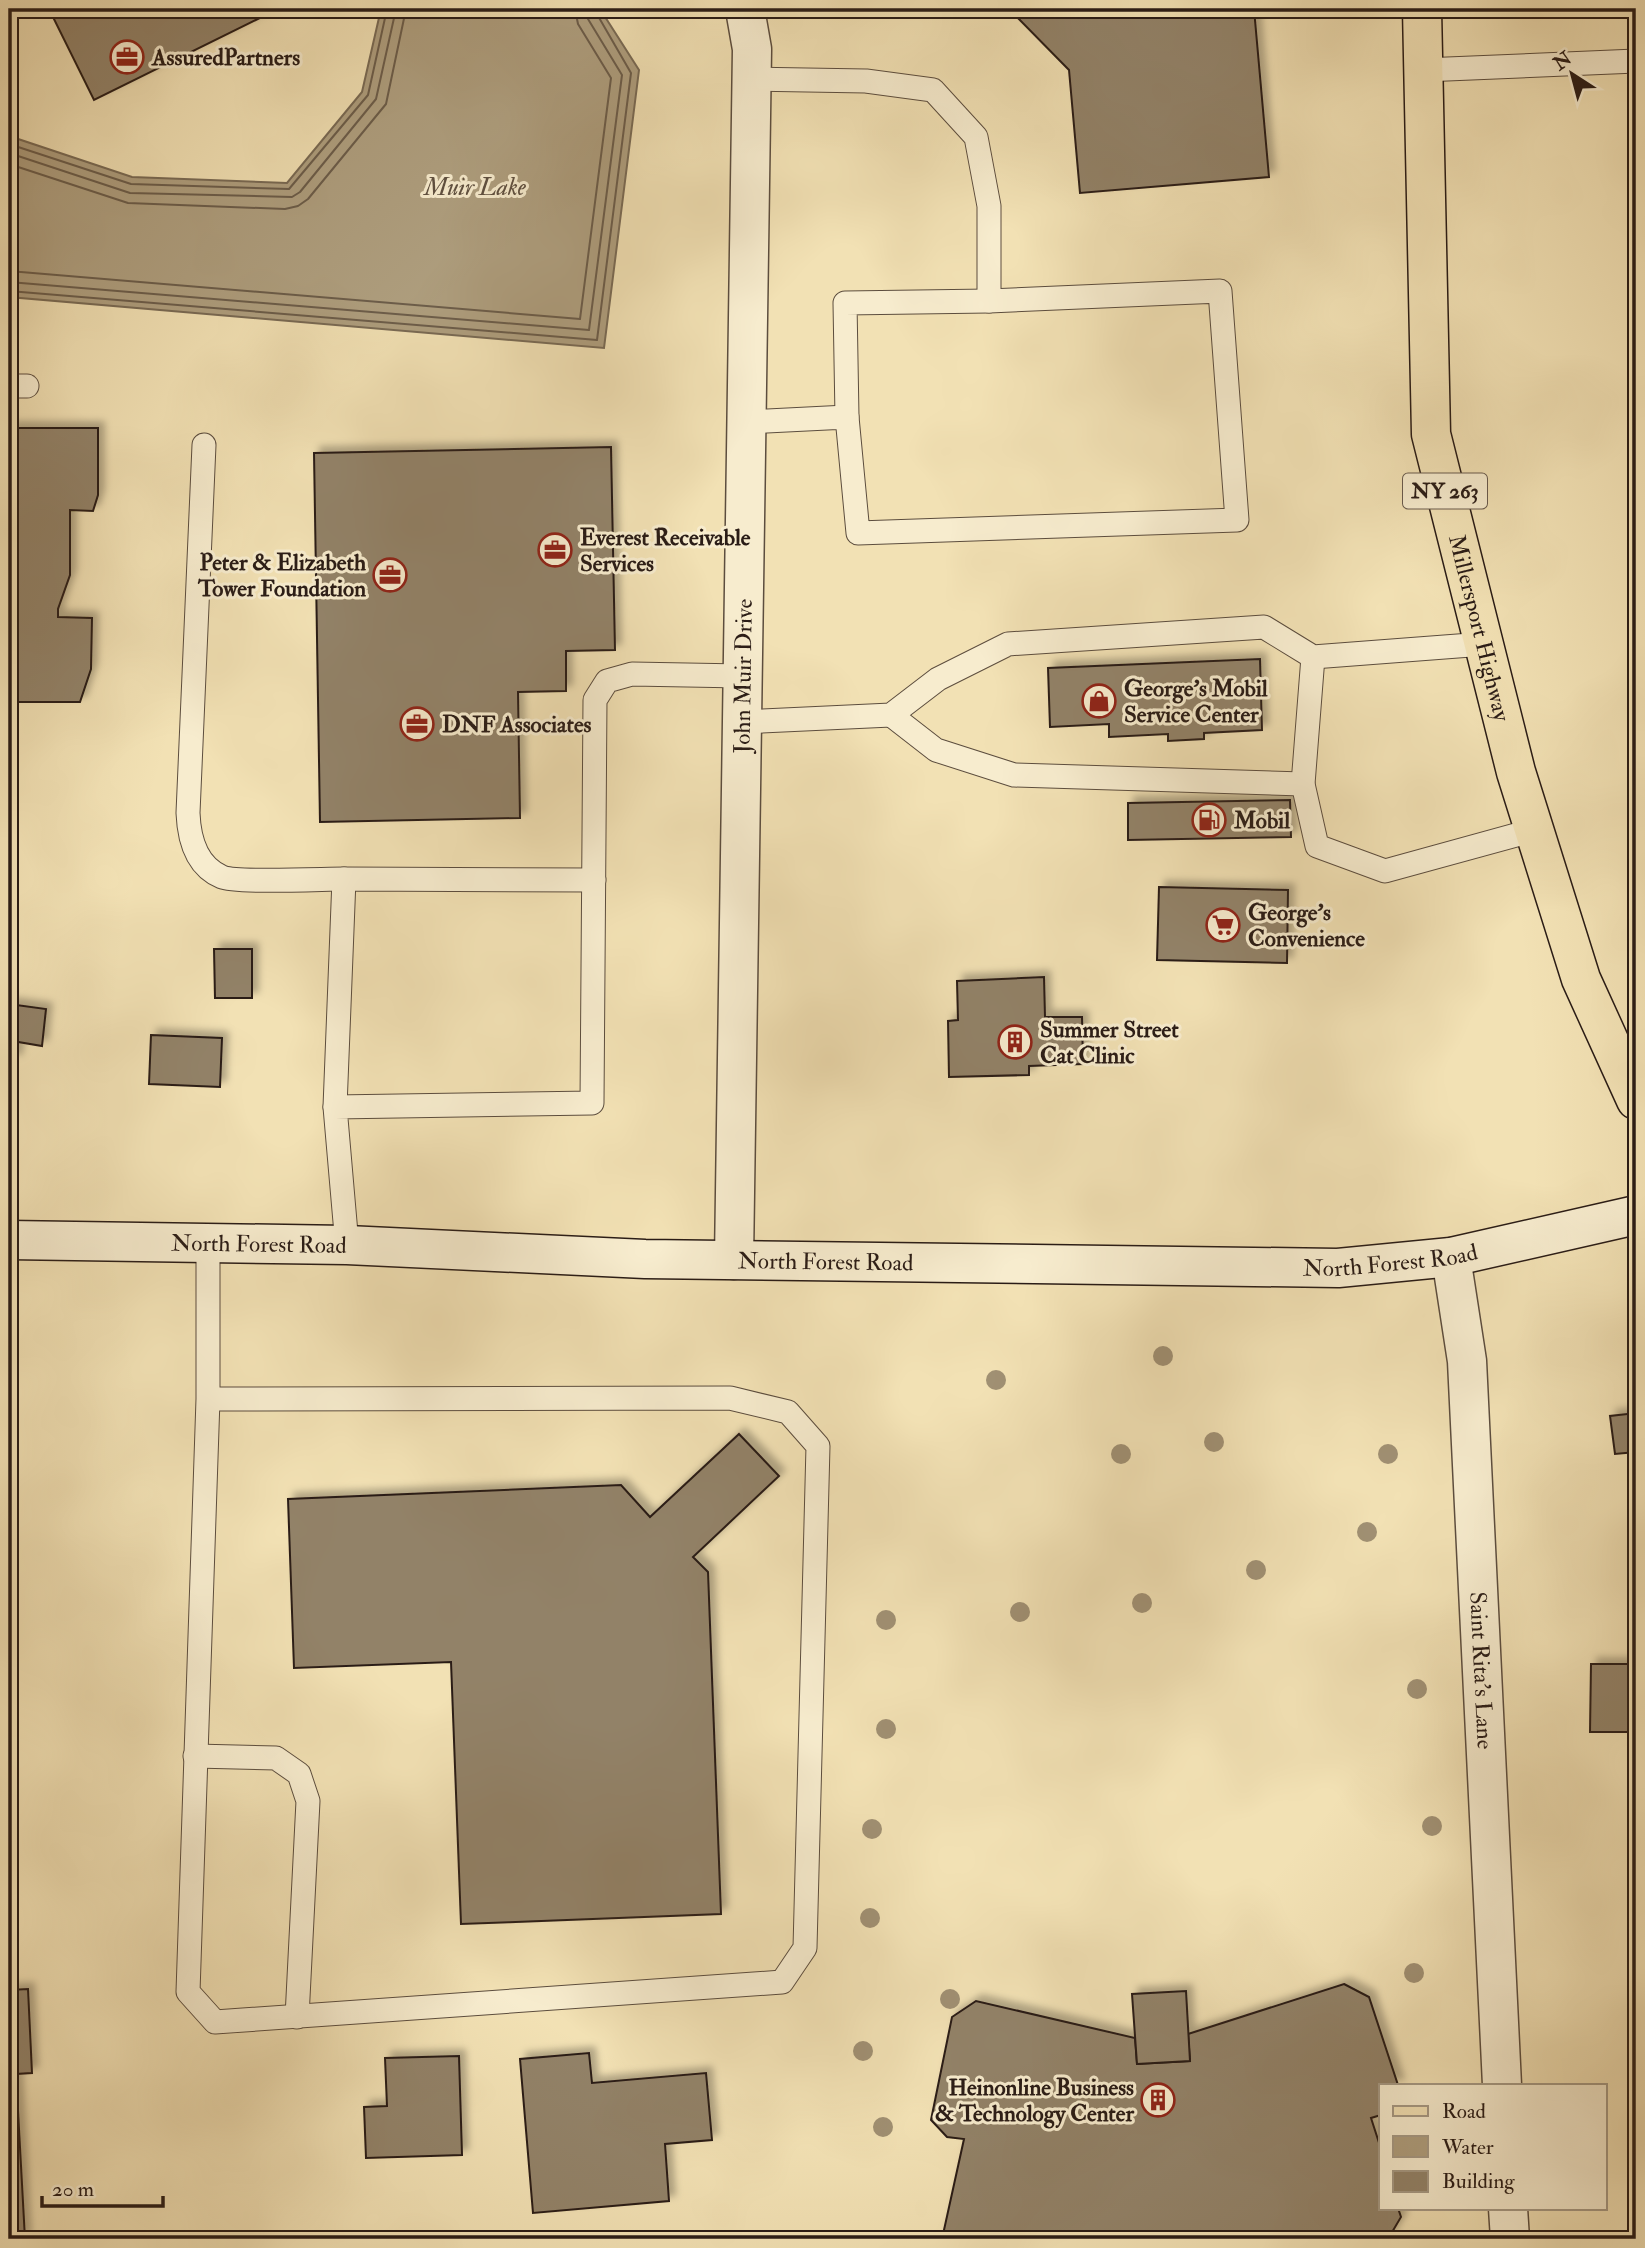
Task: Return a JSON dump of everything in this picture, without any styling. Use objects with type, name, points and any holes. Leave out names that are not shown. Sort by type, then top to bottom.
[{"type":"main road","name":"Millersport Highway","points":[[1422,9],[1431,434],[1534,830],[1581,979],[1636,1100]]},
{"type":"street","name":"John Muir Drive","points":[[734,1260],[752,49],[745,9]]},
{"type":"street","name":"North Forest Road","points":[[9,1240],[347,1245],[509,1255],[734,1260],[1338,1268],[1451,1257],[1636,1215]]},
{"type":"street","name":"Saint Rita's Lane","points":[[1451,1257],[1467,1362],[1502,2084]]},
{"type":"street","points":[[1508,2210],[1510,2239]]},
{"type":"lane","points":[[1423,70],[1636,61]]},
{"type":"lane","points":[[751,79],[866,81],[933,90],[976,137],[989,206],[989,301]]},
{"type":"lane","points":[[1220,291],[1237,520],[858,533],[847,417],[845,303],[989,301],[1220,291]]},
{"type":"lane","points":[[746,422],[847,417]]},
{"type":"lane","points":[[204,445],[188,813],[190,840],[206,865],[224,878],[594,880]]},
{"type":"lane","points":[[741,723],[891,715],[938,680],[1008,645],[1264,627],[1313,657],[1484,644]]},
{"type":"lane","points":[[1313,657],[1303,783],[1317,845],[1385,871],[1534,830]]},
{"type":"lane","points":[[335,1107],[592,1103],[595,701],[607,681],[632,674],[742,676]]},
{"type":"lane","points":[[891,715],[936,750],[1014,775],[1303,783]]},
{"type":"lane","points":[[344,879],[335,1107],[347,1245]]},
{"type":"lane","points":[[208,1242],[208,1399],[188,1992],[215,2022],[782,1982],[805,1948],[818,1446],[788,1412],[730,1398],[208,1399]]},
{"type":"lane","points":[[195,1756],[276,1758],[299,1774],[308,1801],[297,2017]]},
{"type":"water","name":"Muir Lake","points":[[381,9],[600,9],[639,70],[604,348],[9,297],[9,136],[132,177],[287,183],[362,92]]},
{"type":"building","name":"AssuredPartners","points":[[49,9],[266,9],[268,14],[94,100]]},
{"type":"building","points":[[1009,9],[1254,9],[1269,177],[1080,193],[1069,70]]},
{"type":"building","points":[[9,428],[98,428],[98,495],[93,511],[70,510],[70,575],[58,609],[58,617],[92,618],[91,669],[80,702],[9,702]]},
{"type":"building","points":[[611,447],[615,650],[566,651],[566,691],[518,692],[520,818],[320,822],[314,453]]},
{"type":"building","points":[[1260,659],[1262,730],[1204,733],[1204,739],[1168,741],[1168,734],[1109,737],[1109,724],[1050,727],[1048,668]]},
{"type":"building","name":"Mobil","points":[[1290,800],[1291,837],[1128,840],[1128,803]]},
{"type":"building","name":"George's Convenience","points":[[1159,887],[1288,890],[1287,963],[1157,960]]},
{"type":"building","points":[[214,949],[252,949],[252,998],[215,998]]},
{"type":"building","name":"Summer Street Cat Clinic","points":[[1044,977],[1045,1017],[1082,1017],[1083,1064],[1029,1066],[1029,1075],[949,1077],[948,1021],[958,1020],[957,981]]},
{"type":"building","points":[[9,1004],[46,1009],[42,1046],[18,1042],[16,1060],[9,1059]]},
{"type":"building","points":[[151,1035],[222,1038],[220,1087],[149,1084]]},
{"type":"building","points":[[1636,1413],[1636,1452],[1615,1454],[1610,1416]]},
{"type":"building","points":[[739,1434],[779,1476],[693,1557],[708,1572],[721,1914],[461,1924],[451,1662],[294,1668],[288,1499],[621,1485],[650,1517]]},
{"type":"building","points":[[1591,1664],[1636,1664],[1636,1732],[1590,1732]]},
{"type":"building","name":"Heinonline Business & Technology Center","points":[[1344,1984],[1369,1997],[1398,2084],[1379,2084],[1379,2116],[1371,2118],[1379,2143],[1379,2210],[1399,2210],[1401,2217],[1388,2239],[942,2239],[964,2139],[947,2137],[931,2120],[952,2017],[976,2001],[1135,2038],[1137,2064],[1190,2061],[1188,2034]]},
{"type":"building","points":[[28,1989],[32,2073],[16,2074],[25,2239],[9,2239],[9,1990]]},
{"type":"building","points":[[1186,1991],[1190,2061],[1137,2064],[1132,1994]]},
{"type":"building","points":[[589,2053],[592,2083],[706,2073],[712,2140],[665,2144],[669,2201],[533,2213],[520,2059]]},
{"type":"building","points":[[459,2056],[462,2155],[366,2158],[364,2107],[387,2106],[385,2058]]},
{"type":"place","name":"AssuredPartners","points":[[127,57]]},
{"type":"place","name":"Everest Receivable Services","points":[[555,550]]},
{"type":"place","name":"Peter & Elizabeth Tower Foundation","points":[[390,575]]},
{"type":"place","name":"George's Mobil Service Center","points":[[1099,701]]},
{"type":"place","name":"DNF Associates","points":[[417,724]]},
{"type":"place","name":"Mobil","points":[[1209,820]]},
{"type":"place","name":"George's Convenience","points":[[1223,925]]},
{"type":"place","name":"Summer Street Cat Clinic","points":[[1015,1042]]},
{"type":"place","name":"Heinonline Business & Technology Center","points":[[1158,2100]]}]
